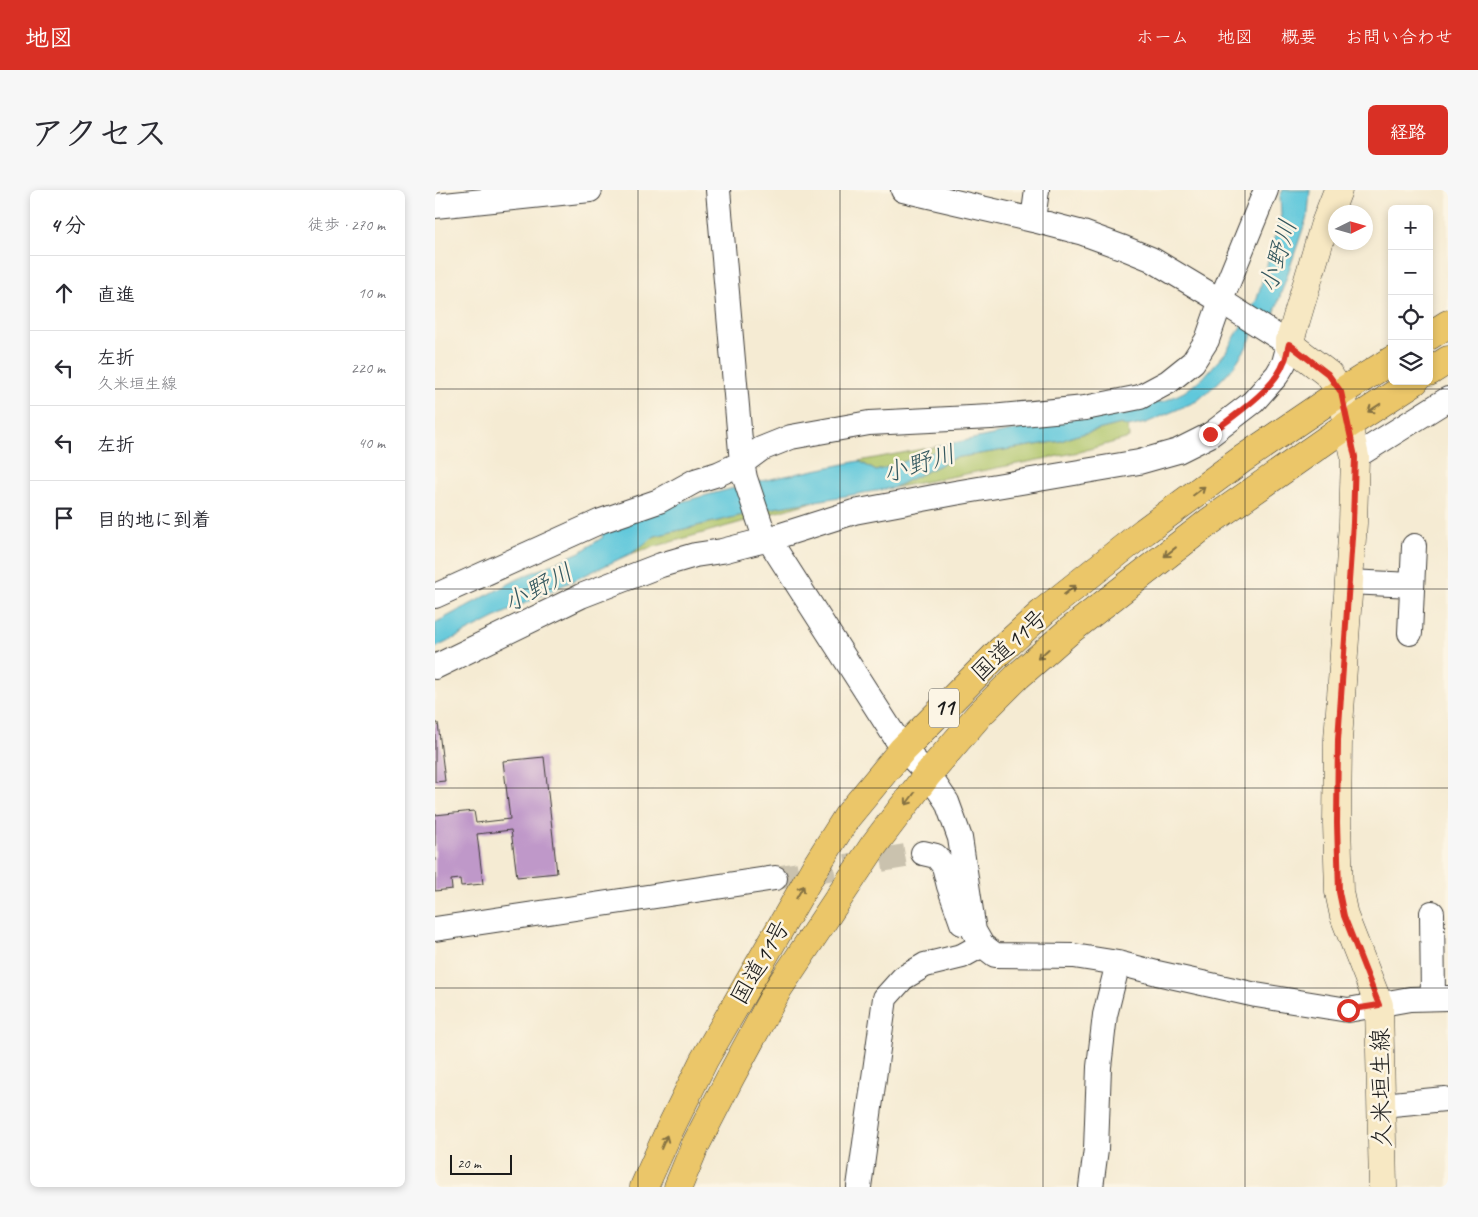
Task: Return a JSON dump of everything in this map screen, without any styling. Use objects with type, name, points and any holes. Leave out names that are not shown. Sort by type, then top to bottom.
[{"type":"highway","points":[[1433,333],[1448,324]]},
{"type":"highway","points":[[1433,369],[1448,360]]},
{"type":"highway","name":"国道11号","points":[[644,1187],[669,1130],[704,1060],[815,866],[847,817],[903,749],[999,652],[1044,611],[1233,466],[1341,392],[1388,363]]},
{"type":"highway","name":"国道11号","points":[[678,1187],[699,1137],[778,989],[875,845],[928,774],[979,715],[1068,632],[1209,522],[1349,424],[1409,385]]},
{"type":"main road","points":[[1283,340],[1338,190]]},
{"type":"main road","name":"久米垣生線","points":[[1283,340],[1328,374],[1341,392],[1355,457],[1353,523],[1338,740],[1337,823],[1339,892],[1344,916],[1379,1005],[1383,1187]]},
{"type":"street","points":[[435,206],[590,190]]},
{"type":"street","points":[[719,190],[744,471],[765,534],[903,749],[928,774],[947,802],[960,838],[978,938]]},
{"type":"street","points":[[435,667],[581,596],[669,563],[695,555],[721,551],[765,534],[854,512],[1139,462],[1178,451],[1210,434],[1253,402],[1277,375],[1284,363],[1283,340],[1151,259],[1083,233],[903,190]]},
{"type":"street","points":[[1033,220],[1037,190]]},
{"type":"street","points":[[435,596],[601,521],[659,501],[695,481],[718,474],[744,471],[761,449],[791,437],[869,423],[1009,416],[1085,408],[1141,397],[1168,382],[1193,362],[1207,340],[1266,190]]},
{"type":"street","points":[[1355,457],[1448,399]]},
{"type":"street","points":[[1410,633],[1414,546]]},
{"type":"street","points":[[1349,582],[1412,585]]},
{"type":"street","points":[[923,853],[936,856],[944,866],[962,924],[995,954],[1074,956],[1118,962],[1157,974],[1322,1007],[1348,1010],[1410,998],[1441,998],[1432,913]]},
{"type":"street","points":[[435,929],[775,878]]},
{"type":"street","points":[[859,1187],[885,998],[903,978],[925,965],[962,956],[978,938]]},
{"type":"street","points":[[1091,1187],[1096,1149],[1100,1058],[1105,1015],[1118,962]]},
{"type":"street","points":[[1382,1105],[1445,1099]]},
{"type":"green space","points":[[1121,424],[1128,427],[1129,438],[1079,452],[893,488],[954,458],[1061,441]]},
{"type":"green space","points":[[939,446],[937,451],[876,471],[859,461]]},
{"type":"green space","points":[[816,501],[632,553],[655,536],[768,509]]},
{"type":"water","name":"小野川","points":[[1283,190],[1310,190],[1308,214],[1273,317],[1263,314],[1246,348],[1234,366],[1197,401],[1146,423],[1128,427],[1121,424],[1061,441],[954,458],[893,488],[768,509],[655,536],[632,553],[435,648],[435,623],[518,579],[582,551],[603,537],[601,531],[677,503],[761,481],[859,461],[876,471],[936,451],[939,446],[1141,404],[1163,402],[1184,392],[1203,378],[1226,352],[1257,299],[1281,215],[1280,196]]},
{"type":"building","points":[[435,723],[438,723],[445,781],[435,782]]},
{"type":"building","points":[[544,757],[557,873],[517,877],[511,830],[477,834],[483,884],[461,886],[460,879],[451,880],[452,889],[435,891],[435,815],[474,811],[476,823],[510,819],[503,761]]},
{"type":"tunnel","points":[[775,878],[923,853]]},
{"type":"route","points":[[1210,434],[1253,402],[1277,375],[1284,363],[1289,344],[1328,374],[1341,392],[1355,457],[1353,523],[1338,740],[1337,823],[1339,892],[1344,916],[1379,1005],[1348,1010]]}]
